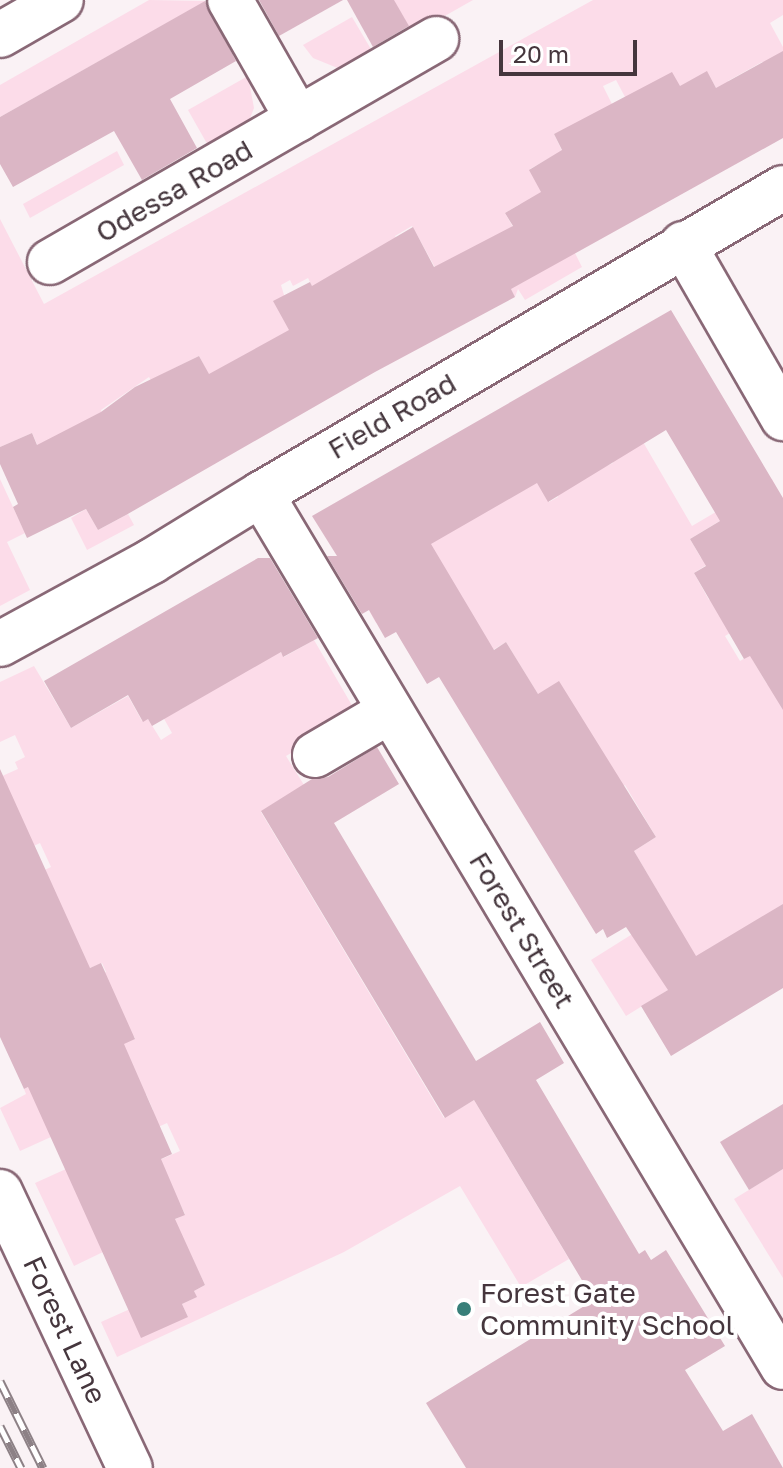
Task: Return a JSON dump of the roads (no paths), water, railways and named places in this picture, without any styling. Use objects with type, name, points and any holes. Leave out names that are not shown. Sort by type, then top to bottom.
[{"type":"street","points":[[0,35],[61,0]]},
{"type":"street","points":[[230,0],[298,119]]},
{"type":"street","name":"Odessa Road","points":[[50,262],[436,39]]},
{"type":"street","name":"Field Road","points":[[0,644],[152,561],[683,244],[783,188]]},
{"type":"street","points":[[683,244],[783,418]]},
{"type":"street","name":"Forest Street","points":[[261,494],[783,1367]]},
{"type":"street","points":[[315,755],[390,711]]},
{"type":"street","name":"Forest Lane","points":[[0,1192],[130,1468]]},
{"type":"railway","points":[[0,1381],[43,1468]]},
{"type":"railway","points":[[0,1426],[21,1468]]},
{"type":"place","name":"Forest Gate Community School","points":[[464,1309]]}]
